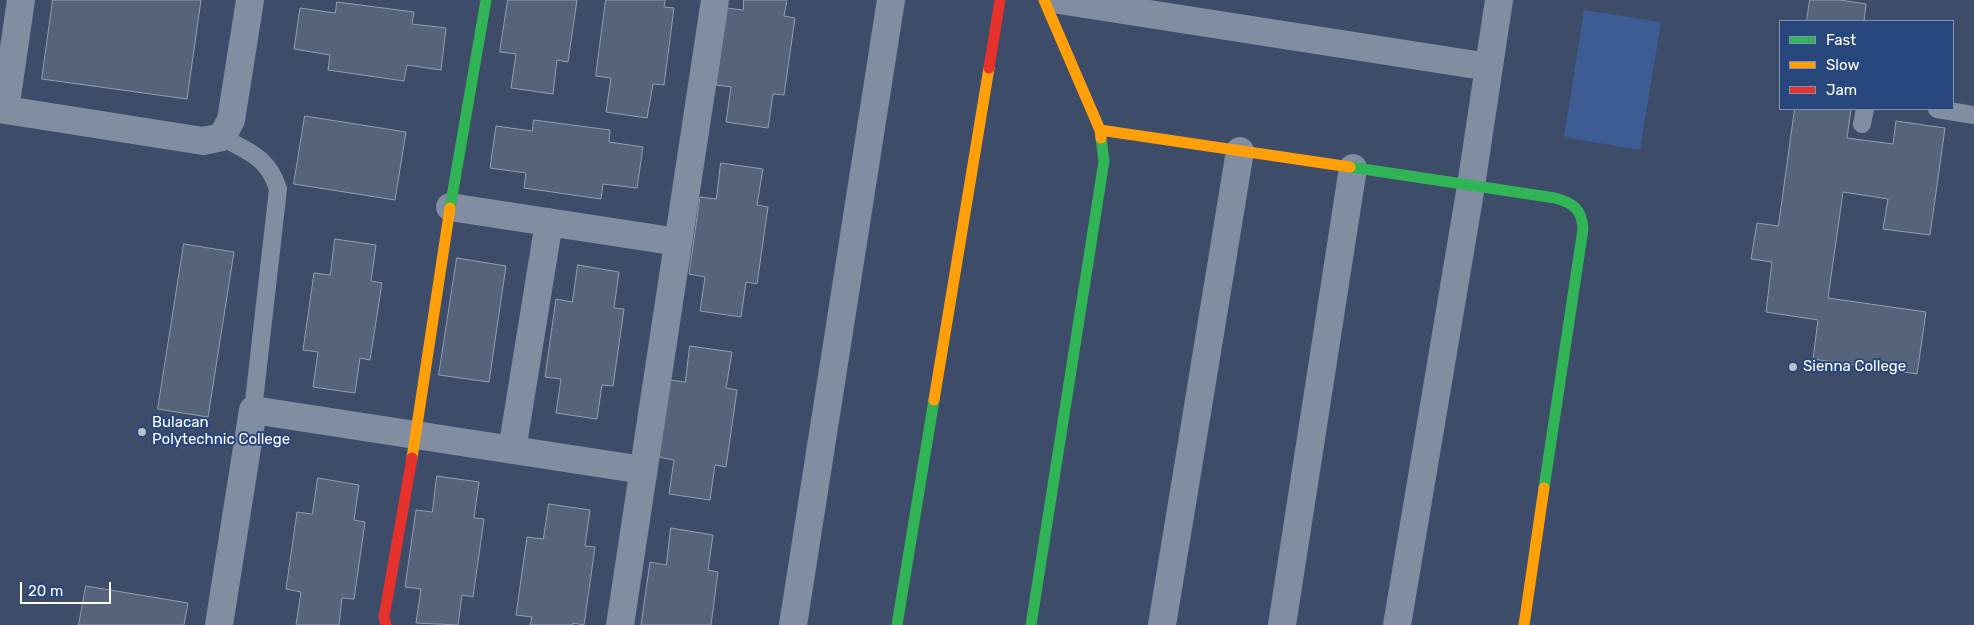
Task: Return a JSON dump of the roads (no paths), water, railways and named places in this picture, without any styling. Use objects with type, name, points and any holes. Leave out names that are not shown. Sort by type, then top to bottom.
[{"type":"street","points":[[22,0],[2,110],[203,141],[222,137],[231,120],[250,0]]},
{"type":"street","points":[[386,625],[384,617],[416,434],[450,206],[486,0]]},
{"type":"street","points":[[620,625],[714,0]]},
{"type":"street","points":[[793,625],[891,0]]},
{"type":"street","points":[[897,625],[1000,0]]},
{"type":"street","points":[[1031,625],[1104,161],[1100,130],[1044,0]]},
{"type":"street","points":[[1059,0],[1489,67]]},
{"type":"street","points":[[1397,625],[1471,186],[1499,0]]},
{"type":"street","points":[[1100,130],[1555,198],[1567,201],[1578,207],[1583,216],[1584,229],[1524,625]]},
{"type":"street","points":[[1162,625],[1240,151]]},
{"type":"street","points":[[1282,625],[1353,168]]},
{"type":"street","points":[[450,206],[678,242]]},
{"type":"street","points":[[512,450],[549,222]]},
{"type":"street","points":[[219,625],[253,410],[643,470]]},
{"type":"lane","points":[[1943,110],[1974,115]]},
{"type":"lane","points":[[222,137],[262,161],[272,172],[278,189],[253,410]]},
{"type":"place","name":"Sienna College","points":[[1793,367]]},
{"type":"place","name":"Bulacan Polytechnic College","points":[[142,432]]}]
